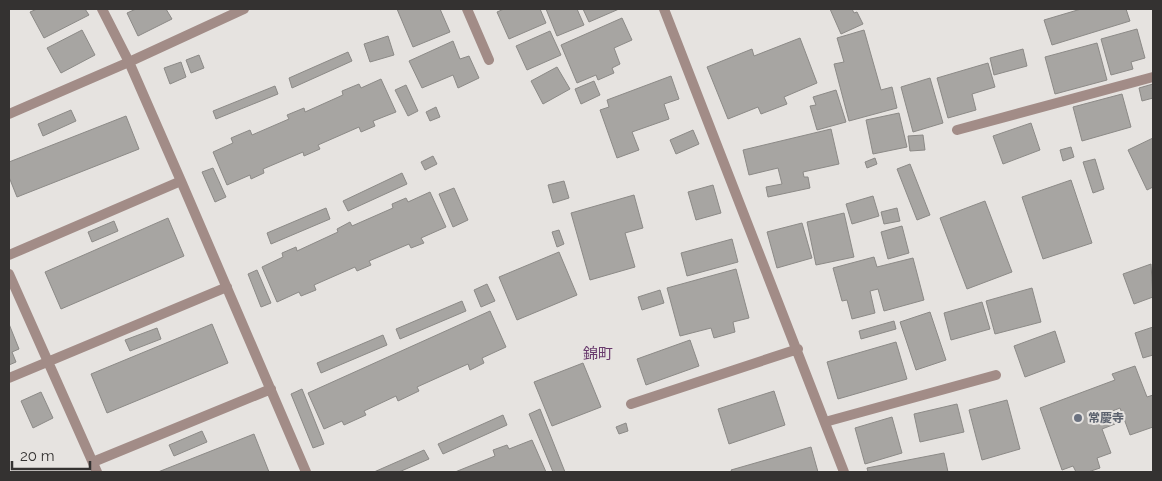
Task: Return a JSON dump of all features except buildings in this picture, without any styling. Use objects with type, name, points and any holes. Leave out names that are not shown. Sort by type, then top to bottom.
[{"type":"street","points":[[102,9],[129,62],[182,181],[306,472]]},
{"type":"street","points":[[9,114],[244,9]]},
{"type":"street","points":[[467,9],[489,60]]},
{"type":"street","points":[[664,9],[844,472]]},
{"type":"street","points":[[957,130],[1153,77]]},
{"type":"street","points":[[9,255],[182,181]]},
{"type":"street","points":[[9,274],[97,472]]},
{"type":"street","points":[[9,378],[227,287]]},
{"type":"street","points":[[631,404],[798,350]]},
{"type":"street","points":[[825,422],[996,375]]},
{"type":"street","points":[[93,462],[271,389]]},
{"type":"place","name":"常慶寺","points":[[1078,418]]},
{"type":"district","name":"錦町","points":[[598,354]]}]
